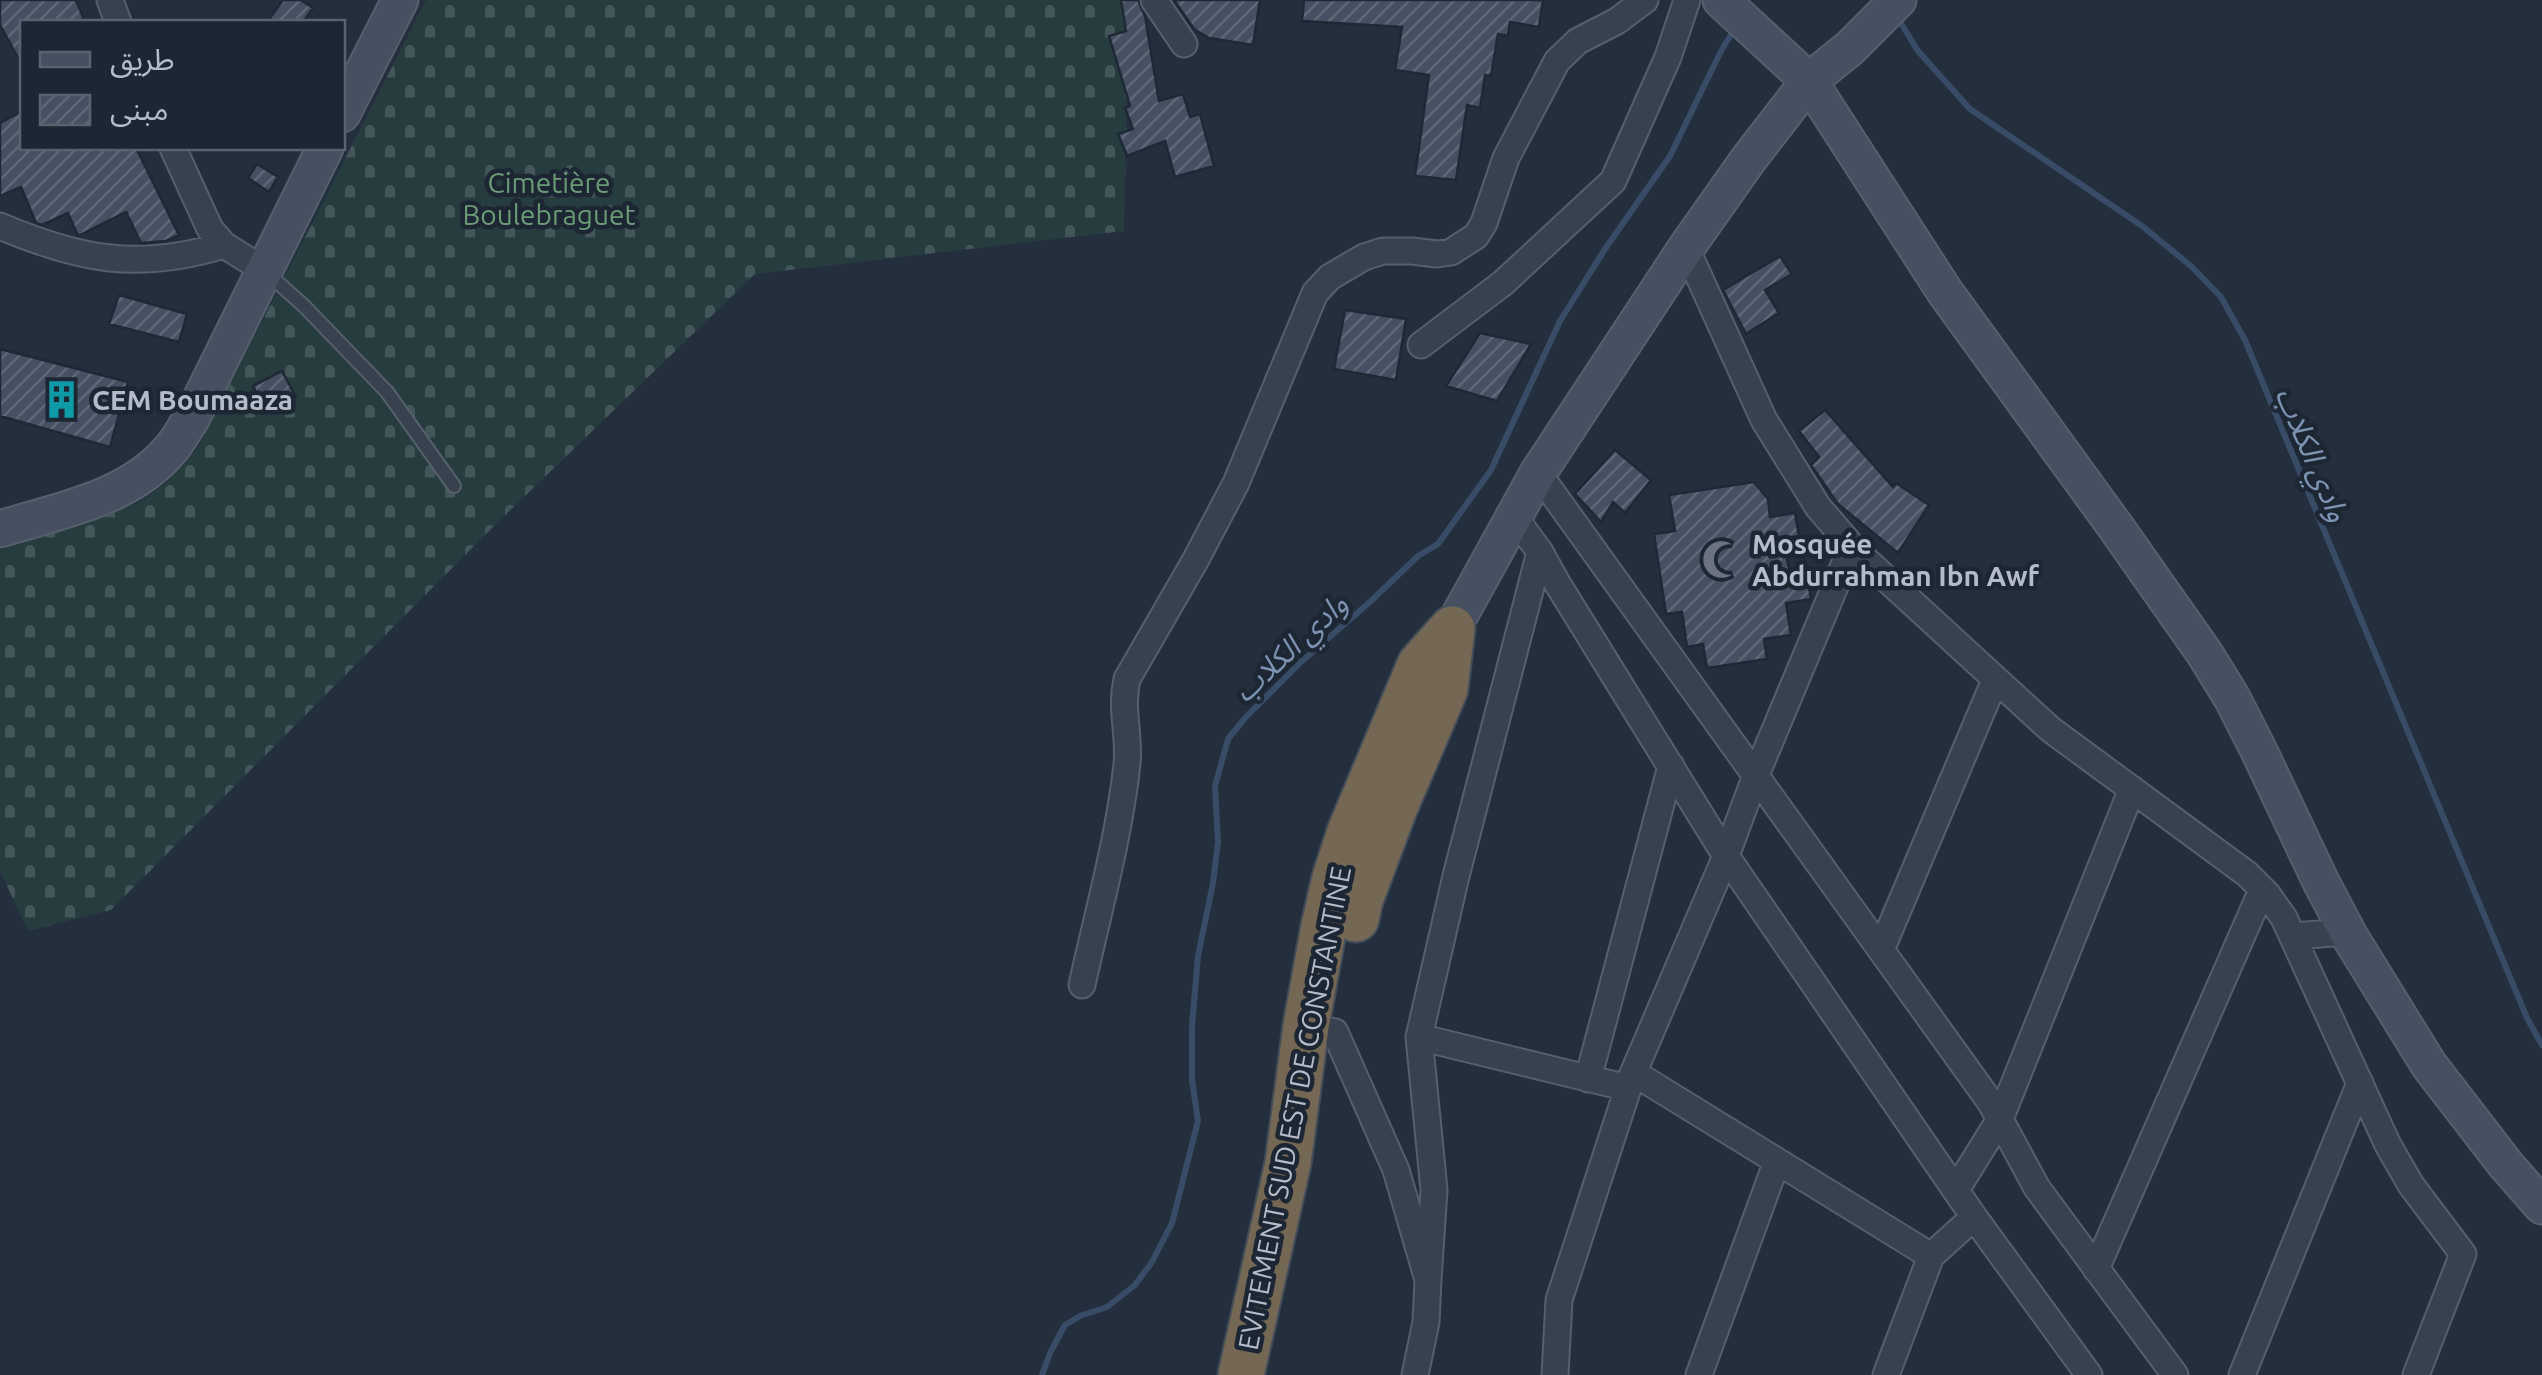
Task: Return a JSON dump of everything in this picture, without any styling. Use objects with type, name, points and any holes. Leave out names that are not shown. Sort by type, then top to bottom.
[{"type":"highway","name":"EVITEMENT SUD EST DE CONSTANTINE","points":[[1268,1375],[1301,1253],[1320,1029],[1324,926],[1350,832],[1420,665],[1452,628]]},
{"type":"highway","name":"EVITEMENT SUD EST DE CONSTANTINE","points":[[1241,1375],[1320,1029]]},
{"type":"main road","points":[[345,108],[400,0]]},
{"type":"main road","name":"EVITEMENT SUD EST DE CONSTANTINE","points":[[1452,628],[1538,473],[1748,160],[1809,82],[1898,0]]},
{"type":"main road","points":[[1722,1],[1809,82],[1944,292],[2205,654],[2232,698],[2347,932],[2429,1065],[2542,1206]]},
{"type":"main road","points":[[0,529],[112,493],[144,475],[170,451],[192,419],[325,150]]},
{"type":"street","points":[[1154,0],[1184,44]]},
{"type":"street","points":[[1082,985],[1125,774],[1123,699],[1127,679],[1236,483],[1315,292],[1330,277],[1364,257],[1383,251],[1451,252],[1476,236],[1506,158],[1557,61],[1578,41],[1617,21],[1645,0]]},
{"type":"street","points":[[1422,345],[1504,282],[1613,181],[1668,56],[1687,0]]},
{"type":"street","points":[[174,150],[210,229],[224,246],[264,270]]},
{"type":"street","points":[[0,226],[67,251],[121,260],[156,260],[224,246]]},
{"type":"street","points":[[1686,248],[1764,420],[1818,507],[1852,546],[2050,729],[2247,874],[2284,918],[2388,1145],[2411,1185],[2463,1254],[2416,1375]]},
{"type":"street","points":[[1538,473],[1991,1102],[2036,1188],[2175,1375]]},
{"type":"street","points":[[1515,518],[1540,552],[1726,856],[1974,1217],[2090,1375]]},
{"type":"street","points":[[1554,1375],[1559,1300],[1631,1080],[1852,546]]},
{"type":"street","points":[[1416,1375],[1426,1322],[1434,1190],[1419,1037],[1456,876],[1540,552]]},
{"type":"street","points":[[1881,950],[1995,680]]},
{"type":"street","points":[[1588,1078],[1670,766]]},
{"type":"street","points":[[1956,1190],[2000,1118],[2132,790]]},
{"type":"street","points":[[2096,1269],[2262,890]]},
{"type":"street","points":[[2293,936],[2347,932]]},
{"type":"street","points":[[1320,1029],[1396,1170],[1428,1280]]},
{"type":"street","points":[[1419,1037],[1588,1078],[1631,1080],[1777,1161],[1931,1256]]},
{"type":"street","points":[[2242,1375],[2360,1083]]},
{"type":"street","points":[[1699,1375],[1777,1161]]},
{"type":"street","points":[[1886,1375],[1931,1256],[1974,1217]]},
{"type":"lane","points":[[264,270],[387,392],[454,486]]},
{"type":"green space","name":"Cimetière Boulebraguet","points":[[426,0],[1129,0],[1124,231],[755,274],[497,523],[111,910],[28,931],[0,871],[0,550],[138,503],[165,484],[198,447]]},
{"type":"building","points":[[0,0],[76,0],[84,20],[20,20],[20,61],[0,25]]},
{"type":"building","points":[[283,0],[301,0],[313,8],[304,20],[268,20]]},
{"type":"building","points":[[1121,0],[1138,0],[1145,16],[1159,101],[1183,94],[1190,117],[1200,114],[1214,166],[1175,177],[1165,141],[1127,156],[1118,134],[1133,129],[1125,108],[1130,106],[1109,36],[1126,31]]},
{"type":"building","points":[[1174,0],[1260,0],[1253,45],[1209,38],[1194,29]]},
{"type":"building","points":[[1304,0],[1543,0],[1539,27],[1510,22],[1508,36],[1498,34],[1491,76],[1485,75],[1480,108],[1467,105],[1456,180],[1415,176],[1429,75],[1395,70],[1402,27],[1302,21]]},
{"type":"building","points":[[20,112],[20,150],[137,150],[179,235],[166,241],[141,243],[126,212],[78,236],[68,213],[42,225],[36,223],[21,187],[0,196],[0,123]]},
{"type":"building","points":[[257,164],[278,177],[269,192],[248,178]]},
{"type":"building","points":[[1780,256],[1792,274],[1765,290],[1779,313],[1746,334],[1723,290]]},
{"type":"building","points":[[119,295],[187,314],[179,342],[109,324]]},
{"type":"building","points":[[1345,310],[1406,319],[1396,380],[1334,369]]},
{"type":"building","points":[[1480,333],[1531,344],[1497,401],[1446,386]]},
{"type":"building","name":"CEM Boumaaza","points":[[0,349],[128,382],[110,447],[0,416]]},
{"type":"building","points":[[282,371],[296,397],[267,412],[253,386]]},
{"type":"building","points":[[1825,410],[1893,487],[1896,483],[1929,505],[1898,553],[1838,504],[1811,465],[1819,457],[1799,431]]},
{"type":"building","points":[[1615,450],[1651,480],[1625,513],[1613,502],[1601,522],[1575,494]]},
{"type":"building","name":"Mosquée Abdurrahman Ibn Awf","points":[[1754,482],[1768,499],[1770,517],[1795,513],[1799,536],[1784,538],[1791,583],[1808,581],[1811,599],[1786,603],[1791,635],[1764,639],[1767,659],[1707,668],[1703,644],[1687,647],[1682,612],[1666,614],[1654,534],[1675,531],[1669,495]]},
{"type":"waterway","name":"وادي الكلاب","points":[[1896,15],[1918,51],[1970,109],[2142,226],[2191,266],[2221,297],[2245,340],[2527,1018],[2542,1045]]},
{"type":"waterway","name":"وادي الكلاب","points":[[1042,1375],[1065,1325],[1107,1307],[1135,1285],[1172,1223],[1198,1121],[1192,1080],[1192,1026],[1198,956],[1218,842],[1215,786],[1228,739],[1301,662],[1418,556],[1438,544],[1491,470],[1560,321],[1670,156],[1734,30]]},
{"type":"place","name":"CEM Boumaaza","points":[[62,399]]},
{"type":"place","name":"Mosquée Abdurrahman Ibn Awf","points":[[1722,559]]}]
